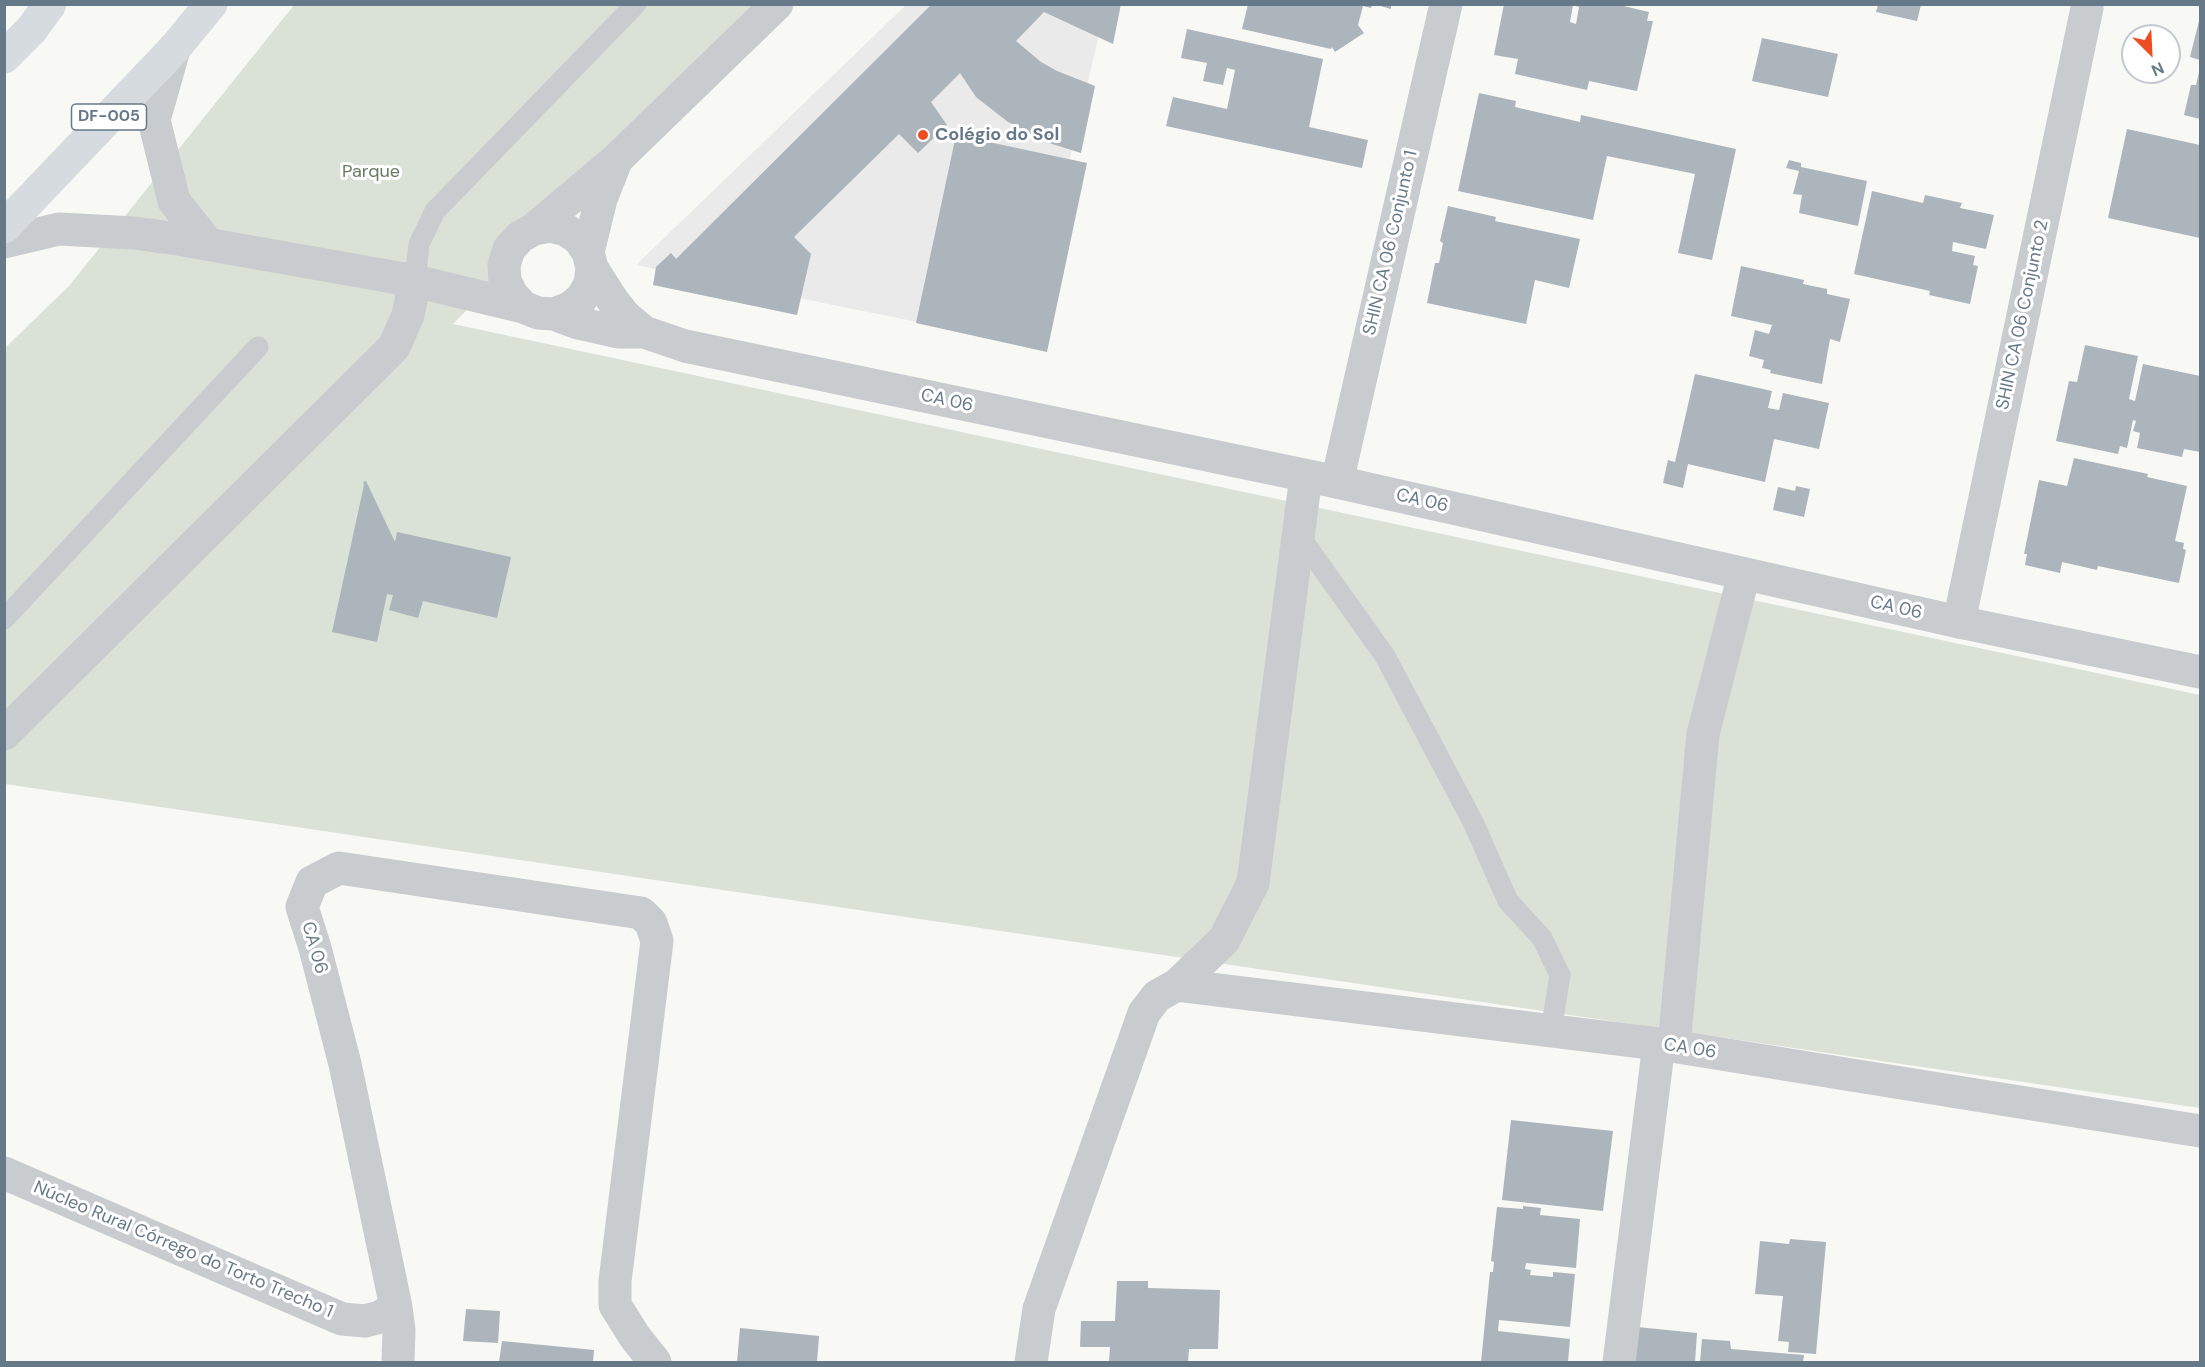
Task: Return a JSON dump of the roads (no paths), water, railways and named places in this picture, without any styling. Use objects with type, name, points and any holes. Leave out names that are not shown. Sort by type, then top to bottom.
[{"type":"main road","points":[[4,57],[32,29],[50,4]]},
{"type":"main road","name":"DF-005","points":[[4,227],[174,49],[211,4]]},
{"type":"street","points":[[617,159],[601,199],[590,260],[590,284],[582,298],[570,308],[538,310],[512,295],[505,281],[504,264],[509,249],[519,237],[534,229],[617,159],[777,4]]},
{"type":"street","name":"SHIN CA 06 Conjunto 1","points":[[1031,1362],[1039,1309],[1144,1012],[1156,996],[1177,985],[1224,940],[1253,883],[1299,534],[1321,479],[1446,4]]},
{"type":"street","name":"SHIN CA 06 Conjunto 2","points":[[1959,622],[2087,8]]},
{"type":"street","points":[[174,49],[154,120],[174,201],[208,244]]},
{"type":"street","name":"CA 06","points":[[534,229],[550,226],[566,230],[579,239],[613,301],[625,316],[644,332]]},
{"type":"street","name":"CA 06","points":[[4,242],[59,229],[134,233],[415,280],[618,332],[644,332],[686,346],[1321,479],[1959,622],[2200,672]]},
{"type":"street","points":[[4,734],[394,347],[408,315],[415,280]]},
{"type":"street","points":[[1619,1362],[1666,1045],[1703,734],[1744,574]]},
{"type":"street","name":"CA 06","points":[[398,1362],[399,1330],[396,1307],[345,1065],[302,907],[312,882],[339,868],[641,913],[651,922],[657,941],[615,1281],[615,1305],[635,1338],[655,1362]]},
{"type":"street","name":"CA 06","points":[[1177,985],[1666,1045],[2200,1131]]},
{"type":"street","name":"Núcleo Rural Córrego do Torto Trecho 1","points":[[4,1173],[342,1319],[365,1321],[380,1317],[396,1307]]},
{"type":"lane","points":[[415,280],[419,244],[435,210],[636,4]]},
{"type":"lane","points":[[4,619],[258,347]]},
{"type":"lane","points":[[1299,534],[1385,656],[1473,822],[1508,901],[1542,938],[1560,975],[1551,1031]]},
{"type":"place","name":"Colégio do Sol","points":[[923,135]]},
{"type":"park label","name":"Parque","points":[[371,172]]}]
